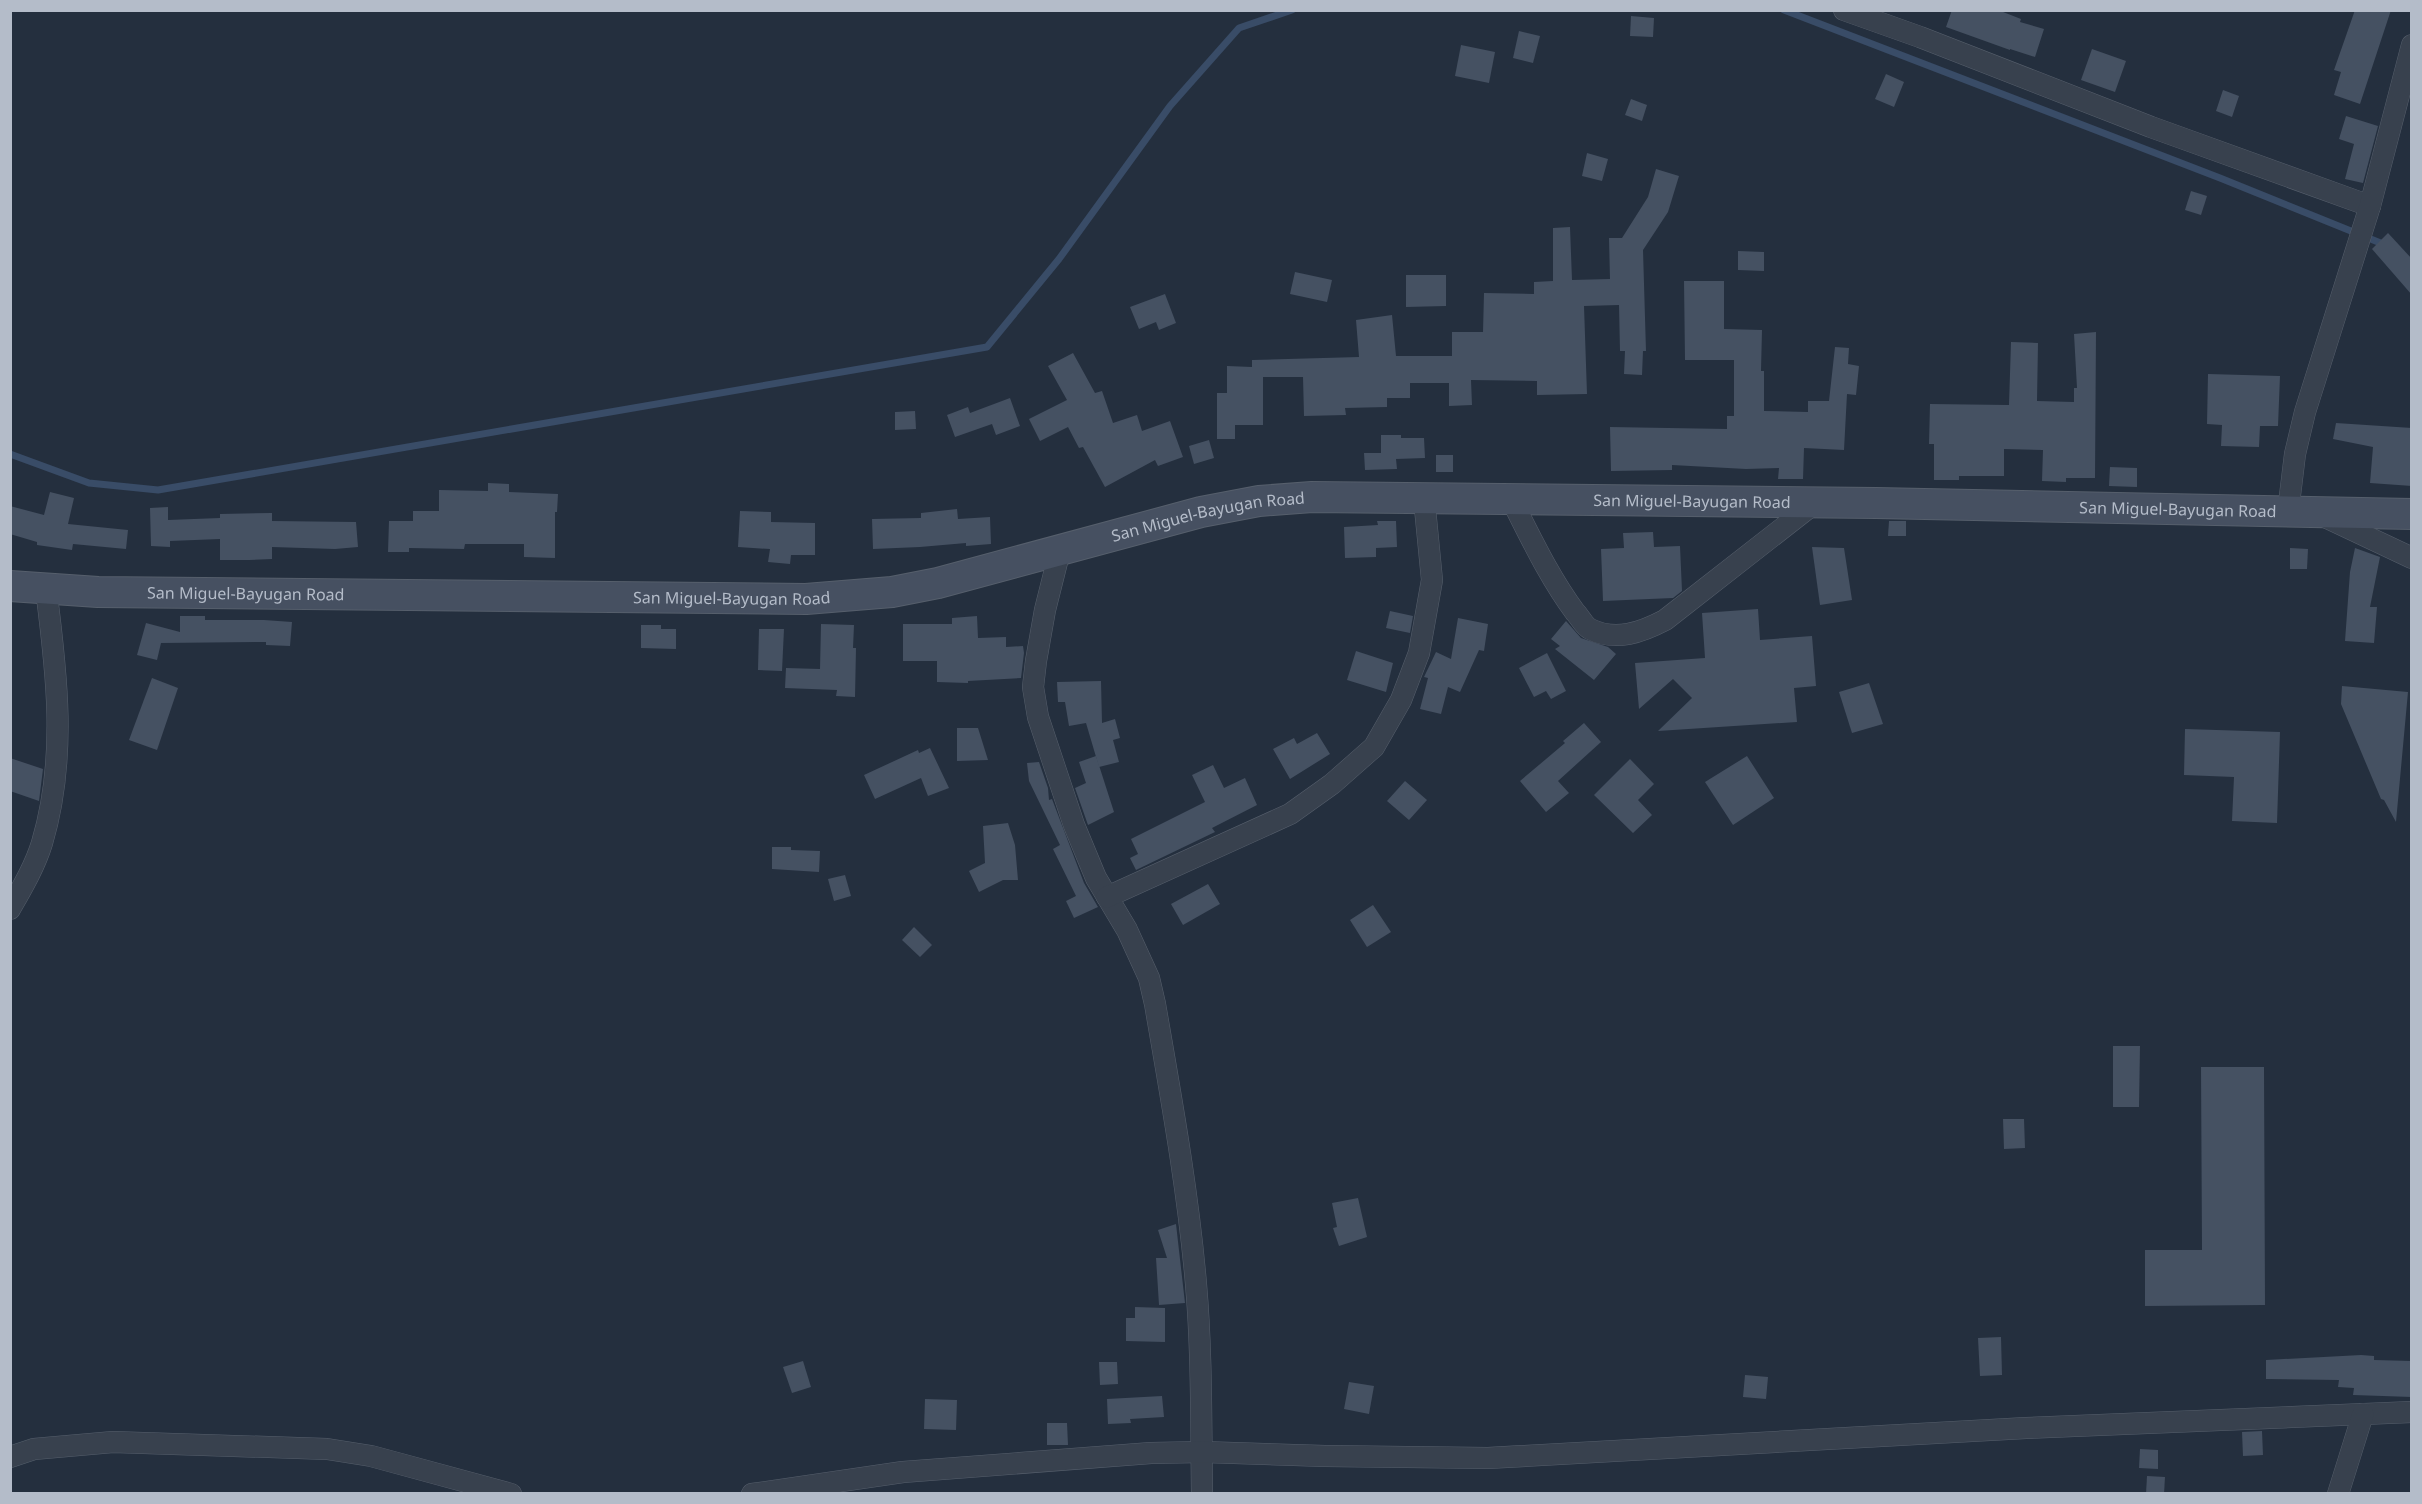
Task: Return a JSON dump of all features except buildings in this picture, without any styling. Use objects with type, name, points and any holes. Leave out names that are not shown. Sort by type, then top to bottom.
[{"type":"main road","name":"San Miguel-Bayugan Road","points":[[10,586],[98,592],[328,596],[806,599],[892,592],[938,583],[1201,512],[1259,501],[1312,497],[1816,502],[2318,514],[2412,514]]},
{"type":"street","points":[[1844,10],[1920,36],[2151,127],[2370,206]]},
{"type":"street","points":[[2288,512],[2295,454],[2305,412],[2370,206],[2412,45]]},
{"type":"street","points":[[1107,897],[1290,814],[1332,784],[1374,747],[1401,700],[1419,653],[1432,580],[1424,498]]},
{"type":"street","points":[[1511,499],[1555,585],[1588,629],[1607,635],[1624,636],[1644,632],[1665,620],[1816,502]]},
{"type":"street","points":[[2318,514],[2412,558]]},
{"type":"street","points":[[1060,550],[1045,610],[1033,687],[1038,717],[1074,825],[1096,878],[1127,930],[1149,978],[1186,1202],[1196,1284],[1203,1452],[1202,1494]]},
{"type":"street","points":[[10,909],[42,845],[54,796],[59,745],[58,700],[46,589]]},
{"type":"street","points":[[752,1494],[903,1472],[1129,1455],[1203,1452],[1488,1458],[2037,1428],[2412,1412]]},
{"type":"street","points":[[2338,1494],[2363,1414]]},
{"type":"street","points":[[10,1457],[34,1449],[53,1446],[113,1442],[327,1449],[371,1456],[511,1494]]},
{"type":"waterway","points":[[10,454],[89,483],[158,490],[987,347],[1059,259],[1170,106],[1239,28],[1292,10]]},
{"type":"waterway","points":[[1784,10],[2220,178],[2388,246]]}]
